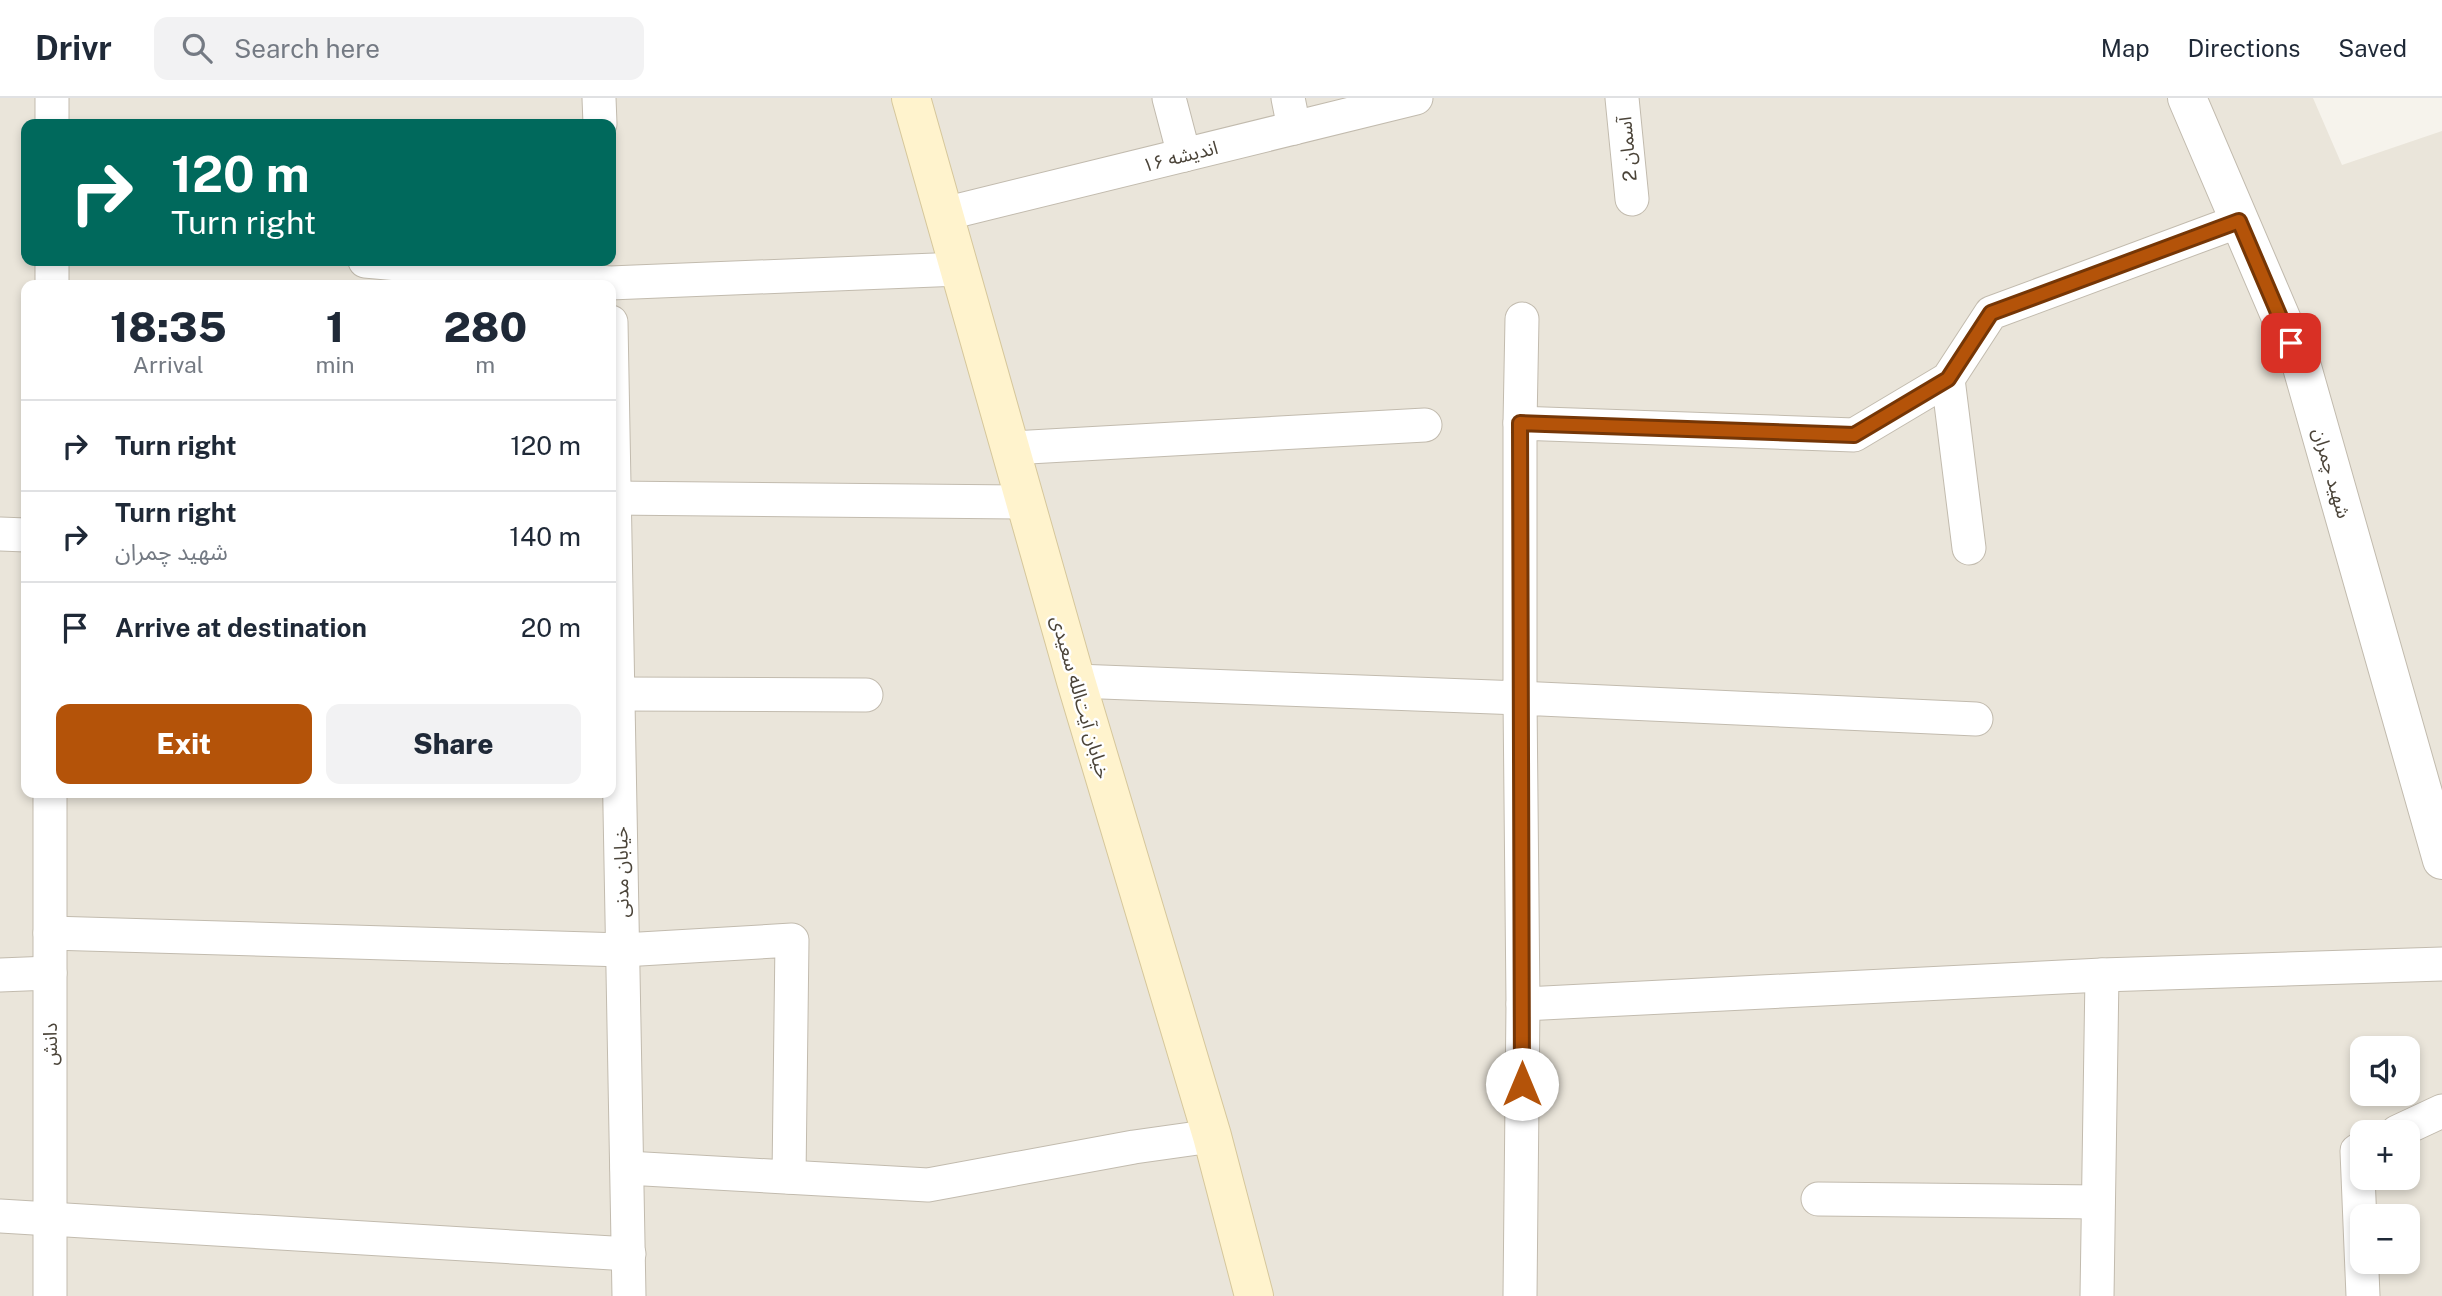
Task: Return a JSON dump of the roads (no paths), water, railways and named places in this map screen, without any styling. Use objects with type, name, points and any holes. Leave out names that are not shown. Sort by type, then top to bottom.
[{"type":"main road","name":"خیابان آیت‌الله سعیدی","points":[[911,98],[1076,681],[1212,1136],[1254,1296]]},
{"type":"street","points":[[52,98],[52,119]]},
{"type":"street","points":[[598,98],[600,119]]},
{"type":"street","points":[[1169,98],[1184,155]]},
{"type":"street","name":"اندیشه ۱۶","points":[[944,214],[1184,155],[1291,113],[1416,98]]},
{"type":"street","name":"آسمان 2","points":[[1622,98],[1632,199]]},
{"type":"street","name":"شهید چمران","points":[[2187,98],[2302,368],[2442,860]]},
{"type":"street","points":[[1520,423],[1854,435],[1948,379],[1991,313],[2239,221]]},
{"type":"street","points":[[447,266],[610,276],[960,270]]},
{"type":"street","points":[[1520,1296],[1523,1004],[1520,698],[1522,319]]},
{"type":"street","points":[[1948,379],[1969,548]]},
{"type":"street","points":[[1010,448],[1425,425]]},
{"type":"street","points":[[616,498],[1026,502]]},
{"type":"street","points":[[0,534],[21,535]]},
{"type":"street","name":"خیابان مدنی","points":[[616,629],[629,1296]]},
{"type":"street","points":[[1076,681],[1976,719]]},
{"type":"street","points":[[618,694],[866,695]]},
{"type":"street","name":"دانش","points":[[50,798],[50,1296]]},
{"type":"street","points":[[50,933],[623,950],[793,940],[789,1177]]},
{"type":"street","points":[[1523,1004],[2102,975],[2442,964]]},
{"type":"street","points":[[0,975],[50,973]]},
{"type":"street","points":[[2097,1296],[2102,975]]},
{"type":"street","points":[[2420,1121],[2442,1111]]},
{"type":"street","points":[[627,1168],[928,1185],[1134,1147],[1212,1136]]},
{"type":"street","points":[[2359,1190],[2363,1296]]},
{"type":"street","points":[[1818,1199],[2098,1202]]},
{"type":"street","points":[[0,1216],[629,1254]]}]
